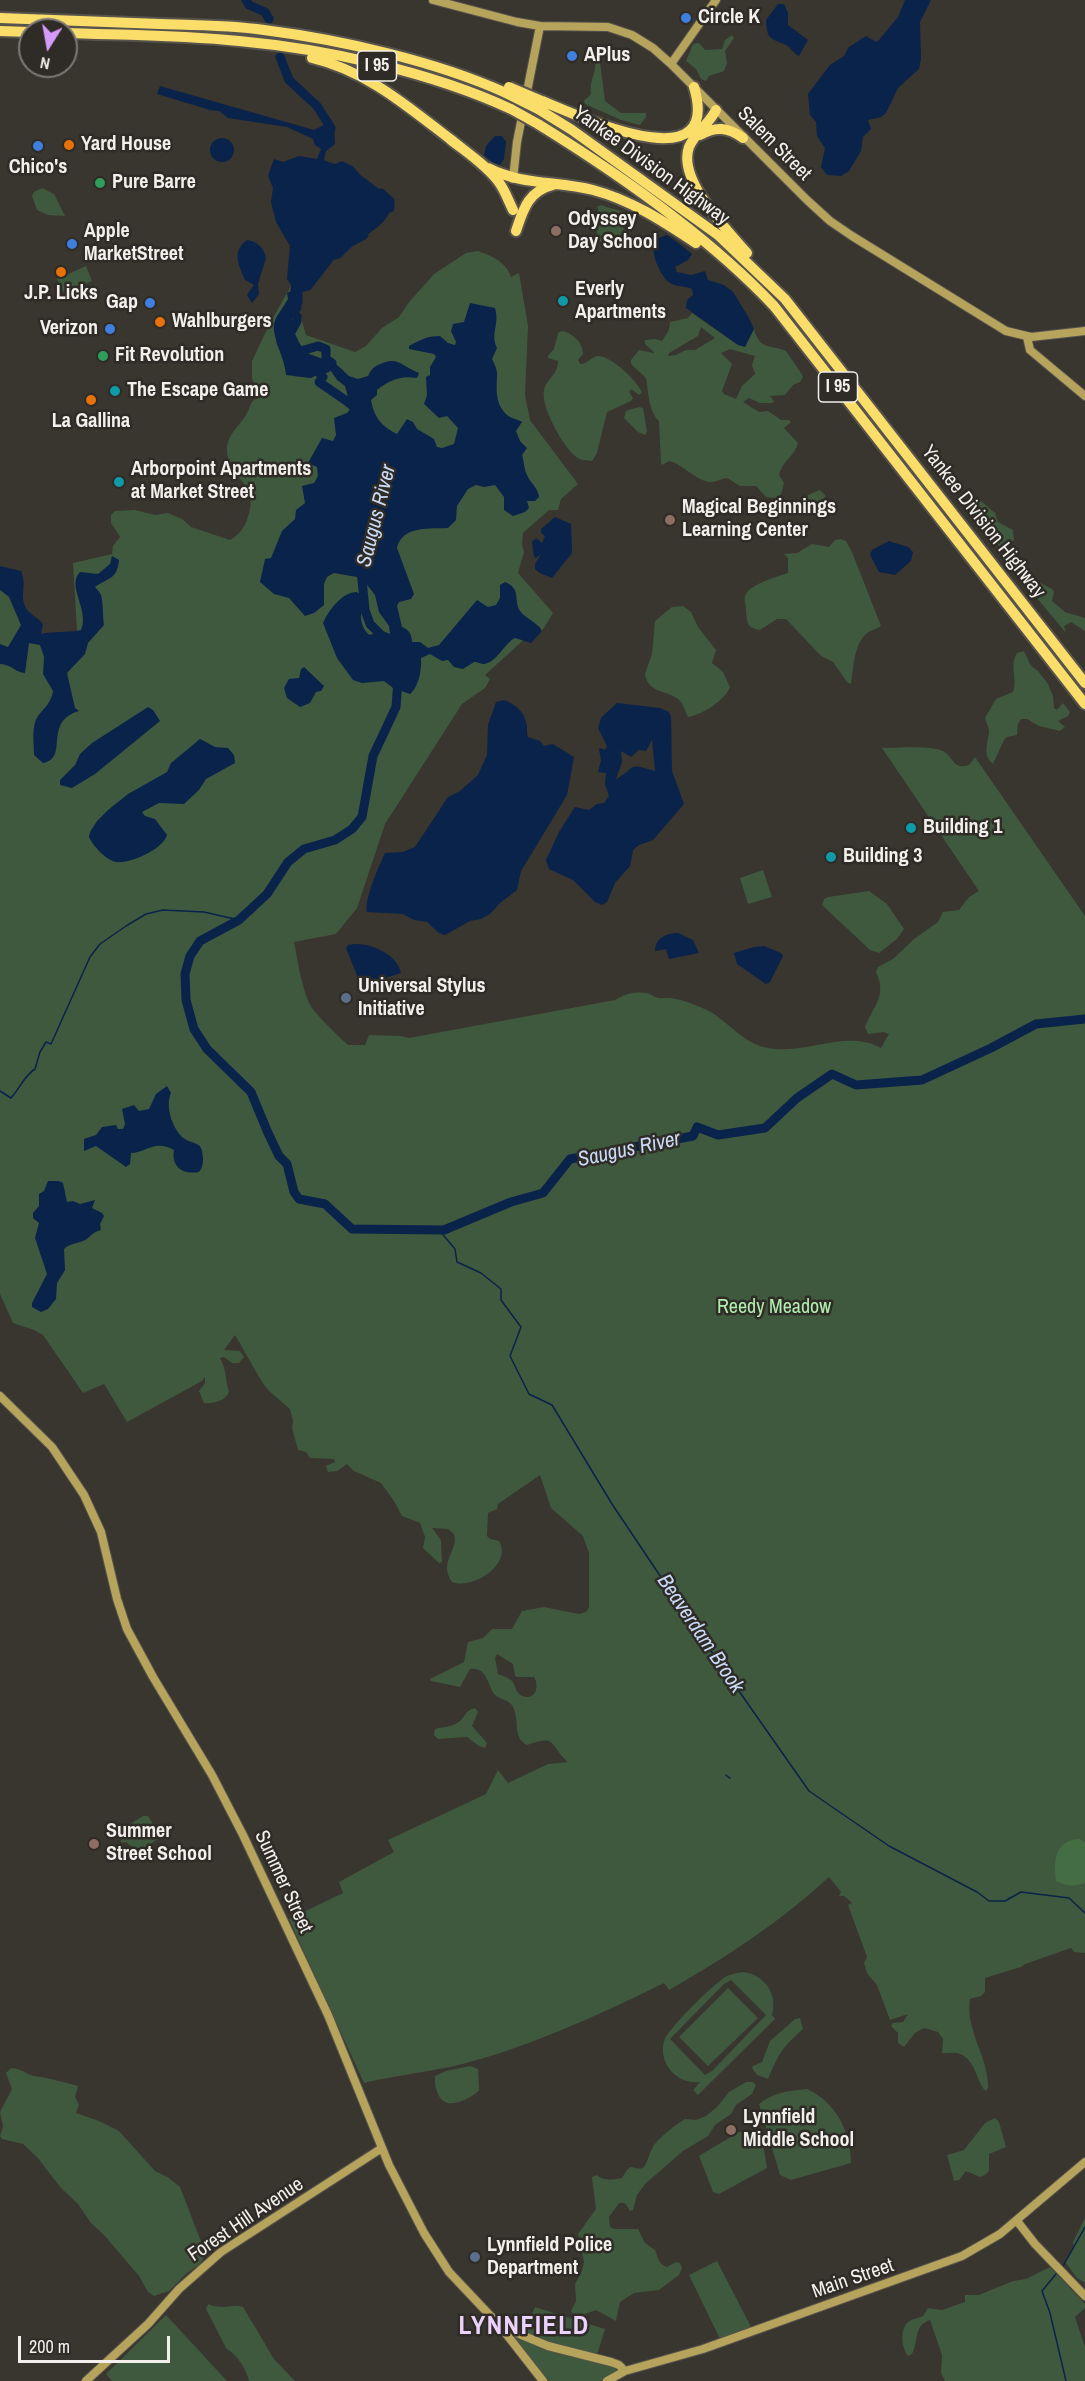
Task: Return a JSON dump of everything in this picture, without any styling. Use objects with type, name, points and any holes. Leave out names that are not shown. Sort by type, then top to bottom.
[{"type":"highway","name":"Yankee Division Highway","points":[[0,18],[243,28],[318,39],[388,55],[466,77],[508,90],[540,105],[718,235],[785,299],[1085,683]]},
{"type":"highway","points":[[0,31],[18,32]]},
{"type":"highway","name":"Yankee Division Highway","points":[[78,34],[238,41],[289,47],[368,64],[451,86],[511,109],[584,154],[707,243],[758,290],[795,331],[1085,704]]},
{"type":"highway","points":[[238,41],[322,60],[372,82],[408,105],[480,163],[499,183],[513,210]]},
{"type":"highway","points":[[694,87],[699,107],[688,150],[688,163],[699,192],[717,219],[785,299]]},
{"type":"highway","points":[[540,105],[653,138],[677,138],[721,128],[733,131],[743,138]]},
{"type":"highway","points":[[694,133],[712,120],[716,110]]},
{"type":"highway","points":[[480,163],[513,178],[607,194],[639,207],[696,243],[758,290]]},
{"type":"highway","points":[[516,231],[530,197],[547,187],[563,185]]},
{"type":"main road","name":"Salem Street","points":[[434,0],[505,20],[540,26],[614,28],[641,40],[671,64],[743,138],[838,227],[1013,334],[1027,337],[1085,331]]},
{"type":"main road","points":[[671,64],[716,0]]},
{"type":"main road","points":[[513,178],[517,142],[540,26]]},
{"type":"main road","points":[[1027,337],[1030,350],[1085,396]]},
{"type":"main road","name":"Summer Street","points":[[0,1396],[52,1447],[84,1493],[101,1532],[117,1599],[127,1629],[212,1775],[243,1835],[328,2015],[382,2148],[409,2206],[440,2261],[464,2290],[500,2326],[543,2381]]},
{"type":"main road","name":"Forest Hill Avenue","points":[[86,2381],[148,2324],[179,2289],[221,2252],[382,2148]]},
{"type":"main road","name":"Main Street","points":[[607,2381],[625,2371],[703,2349],[927,2270],[980,2247],[1017,2221],[1085,2162]]},
{"type":"main road","points":[[1017,2221],[1035,2244],[1085,2296]]},
{"type":"main road","points":[[500,2326],[548,2346],[611,2362],[619,2365],[625,2371]]},
{"type":"green space","points":[[732,35],[734,38],[725,51],[727,63],[724,71],[709,76],[706,81],[701,79],[696,69],[686,61],[693,44],[699,43],[705,50],[722,49],[725,40]]},
{"type":"green space","points":[[598,61],[605,101],[621,113],[646,113],[640,125],[621,120],[585,104],[584,101],[591,94],[595,65]]},
{"type":"green space","points":[[42,188],[54,194],[65,216],[48,215],[37,210],[32,196],[34,192]]},
{"type":"green space","points":[[602,205],[634,215],[624,224],[623,236],[605,243],[599,241],[597,232],[599,215],[597,206]]},
{"type":"green space","name":"Reedy Meadow","points":[[478,251],[493,257],[506,267],[511,277],[519,273],[528,326],[525,395],[530,420],[578,484],[561,499],[558,510],[549,510],[523,533],[524,552],[518,573],[553,613],[542,631],[539,626],[485,675],[490,679],[485,688],[462,704],[385,824],[357,908],[336,934],[294,942],[306,996],[311,1007],[321,1018],[348,1045],[365,1045],[369,1035],[409,1038],[615,1000],[630,993],[642,992],[658,998],[680,1000],[703,1008],[749,1041],[770,1048],[786,1049],[851,1041],[867,1042],[881,1048],[889,1034],[884,1032],[868,1034],[865,1027],[880,994],[876,972],[878,967],[893,959],[914,939],[938,922],[943,912],[959,910],[969,897],[979,891],[882,748],[938,749],[960,766],[969,765],[975,757],[1085,916],[1085,1953],[1074,1952],[1071,1948],[985,1978],[985,1992],[981,1996],[970,1999],[969,2011],[985,2066],[988,2088],[986,2091],[969,2060],[957,2053],[942,2053],[943,2039],[938,2032],[924,2028],[915,2033],[904,2047],[898,2043],[898,2033],[891,2026],[893,2023],[903,2022],[908,2014],[890,2020],[877,1985],[867,1973],[864,1963],[867,1957],[848,1905],[852,1903],[844,1896],[839,1896],[841,1892],[829,1877],[752,1938],[669,1990],[664,1983],[559,2031],[504,2052],[450,2067],[364,2083],[289,1919],[343,1893],[339,1882],[394,1852],[388,1840],[486,1794],[498,1770],[508,1783],[548,1764],[568,1762],[548,1741],[527,1745],[522,1742],[519,1738],[513,1707],[509,1702],[494,1694],[486,1677],[480,1671],[470,1669],[460,1687],[430,1679],[464,1662],[468,1642],[483,1638],[492,1629],[512,1629],[522,1611],[544,1607],[579,1614],[586,1612],[589,1607],[589,1553],[583,1536],[551,1508],[540,1475],[498,1504],[497,1509],[488,1513],[487,1536],[499,1541],[502,1550],[501,1558],[496,1566],[480,1579],[461,1583],[452,1582],[447,1568],[454,1545],[454,1534],[448,1529],[432,1528],[441,1540],[442,1562],[439,1563],[423,1548],[425,1537],[420,1523],[402,1516],[381,1483],[354,1471],[347,1464],[337,1471],[328,1472],[326,1466],[335,1462],[334,1459],[310,1458],[306,1452],[298,1450],[290,1409],[262,1382],[235,1335],[224,1350],[240,1351],[244,1357],[239,1363],[232,1363],[224,1357],[220,1358],[229,1392],[225,1398],[204,1403],[199,1391],[205,1383],[205,1377],[202,1381],[127,1422],[104,1384],[83,1393],[43,1335],[13,1323],[0,1294],[0,570],[34,631],[50,640],[77,631],[73,563],[112,554],[113,546],[120,537],[111,523],[111,515],[115,511],[135,510],[155,515],[168,513],[182,519],[191,527],[230,540],[233,538],[240,532],[247,520],[250,497],[228,460],[228,444],[252,402],[260,395],[252,379],[252,361],[291,286],[288,299],[280,313],[276,343],[293,376],[311,378],[329,368],[344,371],[335,364],[301,350],[296,343],[292,334],[292,320],[293,298],[297,287],[297,295],[301,297],[300,312],[306,335],[355,352],[366,346],[382,328],[399,317],[434,274],[466,253]],"holes":[[[497,1654],[513,1664],[515,1676],[534,1677],[536,1689],[530,1697],[520,1695],[511,1680],[498,1674],[495,1658]]]},
{"type":"green space","points":[[86,266],[92,281],[64,293],[57,279]]},
{"type":"green space","points":[[692,313],[738,345],[754,329],[759,341],[763,344],[786,351],[803,377],[785,395],[770,396],[774,401],[772,403],[760,403],[749,398],[743,402],[759,412],[768,411],[781,420],[789,420],[791,422],[784,428],[798,443],[781,470],[779,475],[784,483],[781,494],[775,498],[766,497],[756,486],[740,486],[727,478],[708,482],[674,462],[669,461],[662,465],[661,463],[659,421],[651,407],[646,378],[631,364],[631,360],[639,350],[654,353],[645,344],[645,340],[662,341],[669,330],[670,322],[688,318]],"holes":[[[701,327],[715,338],[695,350],[686,350],[668,356],[669,353],[698,336]],[[730,349],[755,356],[752,365],[755,374],[742,386],[736,399],[722,391],[732,364],[721,353]]]},
{"type":"green space","points":[[562,331],[570,334],[579,342],[583,350],[578,360],[580,364],[597,356],[609,359],[629,375],[642,392],[639,395],[631,389],[629,392],[633,398],[631,401],[607,412],[597,453],[592,461],[580,459],[567,447],[560,438],[546,406],[544,390],[558,366],[558,361],[548,356],[554,349],[558,333]]},
{"type":"green space","points":[[643,408],[647,431],[645,435],[638,432],[624,418],[626,411]]},
{"type":"green space","points":[[820,490],[825,495],[826,509],[805,515],[800,514],[798,507],[808,495]]},
{"type":"green space","points":[[980,500],[995,513],[998,522],[1013,530],[1014,540],[1008,543],[1005,550],[1002,550],[997,543],[997,529],[991,523],[982,524],[983,514],[977,504]]},
{"type":"green space","points":[[835,540],[846,541],[852,552],[881,626],[868,632],[858,646],[851,684],[847,682],[833,662],[821,656],[786,619],[777,619],[760,630],[752,628],[747,621],[745,600],[748,591],[756,585],[788,573],[788,558],[784,554],[797,553],[812,544],[829,547]]},
{"type":"green space","points":[[1020,572],[1052,589],[1054,592],[1052,601],[1065,612],[1085,618],[1085,631],[1071,622],[1064,626],[1066,633],[1027,586]]},
{"type":"green space","points":[[683,606],[691,612],[698,627],[716,650],[712,663],[723,672],[730,687],[712,706],[688,717],[680,701],[649,684],[645,674],[652,654],[655,621],[672,607]]},
{"type":"green space","points":[[1024,651],[1031,666],[1048,684],[1053,696],[1054,708],[1057,710],[1063,703],[1070,712],[1068,716],[1058,721],[1065,727],[1060,731],[1021,719],[1017,735],[1004,740],[993,764],[987,753],[989,728],[985,718],[996,699],[1013,692],[1015,658],[1017,653]]},
{"type":"green space","points":[[763,870],[772,897],[748,904],[740,878]]},
{"type":"green space","points":[[869,891],[887,904],[904,929],[897,939],[879,953],[870,950],[822,905],[824,899],[828,897]]},
{"type":"green space","points":[[475,1708],[478,1712],[472,1726],[487,1743],[485,1748],[467,1737],[438,1739],[434,1735],[435,1729],[457,1723],[468,1711]]},
{"type":"green space","points":[[143,1816],[148,1816],[161,1836],[153,1843],[139,1848],[130,1846],[126,1842],[122,1843],[115,1830]]},
{"type":"green space","points":[[1079,1839],[1085,1842],[1085,1883],[1070,1885],[1056,1881],[1057,1853],[1065,1843]]},
{"type":"green space","points":[[743,1972],[758,1977],[768,1987],[773,2000],[772,2015],[775,2019],[698,2095],[693,2090],[700,2082],[681,2079],[669,2068],[663,2053],[664,2041],[682,2017],[711,1989],[725,1977]],"holes":[[[731,1980],[766,2015],[712,2071],[705,2075],[670,2039],[724,1984]]]},
{"type":"green space","points":[[728,1988],[758,2018],[708,2066],[679,2037]]},
{"type":"green space","points":[[800,2018],[803,2029],[782,2051],[768,2079],[757,2075],[752,2068],[762,2062],[770,2041],[795,2019]]},
{"type":"green space","points":[[470,2066],[478,2069],[479,2090],[458,2102],[449,2103],[442,2100],[437,2090],[435,2076]]},
{"type":"green space","points":[[11,2068],[78,2086],[75,2097],[79,2105],[76,2113],[119,2131],[155,2171],[180,2187],[202,2244],[203,2259],[169,2291],[154,2296],[148,2292],[139,2276],[91,2223],[78,2204],[61,2188],[37,2157],[23,2144],[2,2139],[0,2136],[3,2126],[0,2112],[12,2089],[6,2073]]},
{"type":"green space","points":[[746,2082],[753,2082],[756,2085],[752,2094],[736,2105],[731,2114],[715,2125],[708,2136],[683,2151],[645,2184],[637,2195],[633,2210],[630,2211],[625,2203],[619,2203],[609,2217],[610,2227],[614,2229],[638,2229],[645,2243],[655,2250],[664,2266],[680,2263],[682,2268],[679,2275],[659,2290],[634,2293],[620,2302],[616,2321],[596,2310],[574,2315],[571,2311],[576,2301],[575,2284],[584,2262],[578,2234],[596,2209],[592,2177],[597,2175],[605,2179],[619,2179],[630,2167],[643,2168],[654,2145],[668,2131],[685,2119],[696,2120],[706,2116],[729,2092]]},
{"type":"green space","points":[[807,2089],[826,2102],[840,2119],[848,2140],[851,2163],[791,2180],[780,2175],[759,2104],[788,2091]]},
{"type":"green space","points":[[995,2118],[999,2122],[1006,2147],[989,2154],[989,2171],[985,2175],[980,2177],[966,2171],[959,2180],[954,2181],[947,2155],[964,2150],[985,2123]]},
{"type":"green space","points":[[752,2131],[762,2139],[767,2168],[719,2194],[713,2192],[699,2156],[739,2132]]},
{"type":"green space","points":[[1085,2218],[1085,2283],[1077,2278],[1065,2262],[1074,2248],[1073,2242]]},
{"type":"green space","points":[[717,2261],[751,2327],[720,2339],[689,2275]]},
{"type":"green space","points":[[1050,2267],[1085,2304],[1085,2308],[1075,2317],[1085,2347],[1085,2381],[945,2381],[941,2373],[942,2355],[930,2320],[921,2326],[912,2354],[908,2356],[906,2353],[902,2339],[905,2325],[923,2316],[928,2308],[942,2310],[965,2302],[965,2295],[979,2295],[1013,2281],[1026,2279]]},
{"type":"green space","points":[[208,2304],[219,2307],[243,2307],[274,2359],[295,2381],[249,2381],[240,2362],[226,2348],[206,2309]]},
{"type":"green space","points":[[535,2307],[605,2329],[597,2355],[523,2333]]},
{"type":"green space","points":[[166,2315],[227,2381],[112,2381],[106,2374]]},
{"type":"green space","points":[[512,2336],[545,2348],[612,2366],[617,2370],[601,2381],[549,2381]]},
{"type":"water","points":[[905,0],[931,0],[920,22],[919,69],[898,88],[886,113],[881,117],[868,120],[871,129],[863,137],[861,151],[849,171],[841,176],[827,175],[821,167],[825,148],[817,136],[816,122],[810,115],[808,94],[830,65],[844,56],[849,47],[866,36],[876,42],[879,40],[898,17]]},
{"type":"water","points":[[778,4],[784,4],[788,13],[788,25],[808,40],[799,56],[768,34],[766,20]]},
{"type":"water","points":[[160,86],[314,130],[330,122],[334,127],[335,144],[326,151],[324,160],[353,174],[391,201],[391,208],[380,225],[357,242],[353,240],[346,243],[319,267],[304,287],[297,287],[294,294],[298,300],[293,312],[291,334],[301,351],[336,364],[349,376],[358,379],[368,376],[376,366],[390,361],[395,361],[419,373],[417,378],[400,378],[386,383],[377,390],[377,395],[371,400],[379,420],[391,431],[397,434],[407,419],[413,422],[417,429],[434,439],[437,447],[442,448],[454,444],[458,428],[447,416],[439,418],[424,404],[427,395],[426,377],[430,375],[430,367],[436,357],[434,354],[409,349],[409,346],[424,339],[440,336],[448,343],[455,345],[451,331],[453,324],[464,322],[470,303],[495,308],[494,338],[497,348],[492,359],[497,371],[498,399],[506,414],[522,422],[516,431],[520,441],[527,448],[522,455],[525,470],[539,497],[535,501],[527,501],[529,508],[525,512],[513,516],[504,510],[504,497],[495,485],[484,487],[476,485],[468,489],[457,506],[456,520],[448,528],[418,530],[405,535],[397,548],[414,594],[411,599],[399,602],[397,606],[402,627],[409,632],[412,642],[420,642],[428,648],[439,645],[477,600],[488,607],[496,605],[500,598],[500,585],[505,582],[514,588],[520,611],[542,631],[531,643],[515,638],[488,663],[474,662],[463,669],[454,667],[448,660],[442,661],[430,654],[421,658],[416,687],[410,694],[393,688],[384,681],[362,683],[353,680],[337,658],[323,623],[332,607],[346,595],[357,592],[367,602],[362,610],[361,621],[370,635],[380,630],[390,634],[389,626],[379,612],[375,595],[364,581],[357,577],[334,573],[327,577],[324,584],[324,605],[314,613],[305,616],[289,598],[274,594],[260,582],[265,559],[271,558],[282,531],[295,519],[296,510],[305,503],[302,486],[314,483],[318,476],[317,467],[308,463],[322,438],[333,441],[336,435],[334,418],[347,413],[354,405],[348,397],[345,386],[337,380],[329,368],[311,378],[286,375],[274,330],[276,317],[288,299],[287,293],[291,291],[291,285],[287,279],[290,246],[276,222],[271,202],[273,188],[268,176],[274,159],[283,162],[299,156],[317,159],[321,149],[315,145],[313,139],[287,127],[228,118],[219,111],[157,94]]},
{"type":"water","points":[[495,136],[502,136],[506,142],[504,159],[500,165],[493,163],[484,155],[486,146]]},
{"type":"water","points":[[222,138],[227,139],[233,145],[233,155],[227,161],[222,162],[217,161],[211,155],[210,150],[211,145],[217,139]]},
{"type":"water","points":[[666,235],[692,254],[688,260],[675,267],[677,272],[691,275],[705,271],[708,280],[724,285],[733,292],[754,329],[745,347],[738,345],[686,308],[687,300],[693,295],[692,289],[668,281],[660,271],[653,251],[654,240]]},
{"type":"water","points":[[247,240],[259,246],[266,258],[258,284],[259,294],[252,303],[247,295],[254,285],[245,280],[238,259],[239,249]]},
{"type":"water","points":[[555,517],[571,524],[572,553],[552,578],[535,569],[535,564],[541,554],[534,557],[532,542],[536,538],[542,543],[545,536],[541,533],[541,529]]},
{"type":"water","points":[[889,541],[908,547],[913,552],[911,561],[895,575],[879,572],[870,555],[872,550]]},
{"type":"water","points":[[112,556],[119,560],[114,575],[95,587],[102,597],[104,625],[88,643],[85,654],[67,673],[75,708],[79,711],[68,716],[62,723],[58,731],[55,754],[51,760],[43,763],[34,755],[34,730],[36,720],[49,702],[53,691],[43,674],[44,657],[40,645],[29,643],[25,673],[0,664],[0,644],[8,647],[21,625],[9,597],[0,590],[0,566],[21,571],[25,606],[43,624],[41,634],[81,630],[83,614],[76,578],[80,572],[98,574],[110,564]]},
{"type":"water","points":[[304,667],[324,686],[321,691],[316,692],[310,703],[300,707],[287,698],[284,688],[289,679],[299,678],[301,669]]},
{"type":"water","points":[[504,700],[514,705],[523,714],[528,737],[540,741],[544,746],[553,744],[574,757],[567,795],[521,871],[517,890],[490,914],[470,921],[445,935],[439,933],[427,922],[414,920],[403,914],[367,912],[370,891],[385,853],[403,852],[415,847],[448,797],[460,791],[478,775],[487,755],[488,725],[496,702]]},
{"type":"water","points":[[617,703],[660,708],[669,712],[672,771],[684,804],[653,840],[633,850],[630,866],[615,883],[607,902],[602,905],[595,902],[573,880],[549,869],[546,860],[559,832],[575,807],[589,810],[597,804],[604,803],[609,796],[605,784],[606,773],[598,772],[601,760],[599,749],[605,750],[607,746],[598,728],[601,718]],"holes":[[[652,740],[655,771],[635,766],[616,779],[622,762],[621,751],[631,757],[639,750],[646,751]]]},
{"type":"water","points":[[148,707],[153,710],[160,721],[95,774],[72,788],[60,785],[60,780],[75,765],[80,754],[92,743]]},
{"type":"water","points":[[200,739],[215,747],[228,748],[234,755],[235,763],[206,779],[199,790],[184,804],[159,803],[142,812],[145,816],[155,819],[167,835],[153,850],[138,858],[122,862],[112,861],[104,856],[89,837],[97,821],[128,794],[167,772],[171,763]]},
{"type":"water","points":[[678,933],[693,940],[699,953],[669,959],[666,949],[655,951],[662,937]]},
{"type":"water","points":[[354,944],[368,945],[389,955],[399,966],[401,973],[370,983],[358,978],[346,948]]},
{"type":"water","points":[[764,946],[783,956],[770,982],[766,984],[737,964],[734,953]]},
{"type":"water","points":[[167,1086],[171,1093],[170,1116],[175,1128],[186,1140],[197,1144],[203,1153],[202,1168],[199,1172],[193,1173],[179,1169],[174,1161],[174,1150],[167,1147],[156,1146],[131,1153],[130,1164],[126,1167],[96,1146],[84,1151],[84,1139],[96,1135],[102,1127],[116,1125],[118,1129],[123,1129],[125,1124],[122,1109],[134,1105],[139,1111],[149,1109],[156,1094]]},
{"type":"water","points":[[48,1181],[63,1183],[67,1202],[73,1201],[80,1204],[95,1200],[92,1208],[104,1216],[100,1224],[101,1230],[64,1249],[65,1270],[57,1283],[56,1299],[48,1309],[41,1312],[32,1307],[32,1303],[47,1274],[35,1238],[39,1223],[33,1218],[33,1213],[39,1206],[39,1194],[44,1191]]},
{"type":"waterway","name":"Saugus River","points":[[246,0],[249,5],[265,12],[269,19]]},
{"type":"waterway","name":"Saugus River","points":[[280,57],[289,80],[317,106],[331,128],[330,132]]},
{"type":"waterway","name":"Saugus River","points":[[330,167],[335,169],[342,166],[350,170],[357,178],[390,201],[390,208]]},
{"type":"waterway","name":"Saugus River","points":[[361,414],[319,382],[323,377],[320,374],[322,369],[327,368],[326,363],[332,363],[326,359],[326,349],[318,346],[301,351],[290,334],[297,321],[295,305],[298,302],[298,288],[308,286],[331,256],[338,254],[349,243],[364,235]]},
{"type":"waterway","name":"Saugus River","points":[[361,570],[365,610],[370,624],[385,639]]},
{"type":"waterway","name":"Saugus River","points":[[398,680],[396,707],[373,756],[362,817],[352,829],[335,840],[304,849],[288,862],[267,894],[239,920],[200,941],[190,956],[185,974],[186,1000],[194,1029],[207,1049],[251,1092],[279,1156],[287,1164],[294,1192],[299,1199],[325,1204],[352,1229],[444,1230],[511,1202],[543,1193],[570,1159],[693,1136],[697,1127],[718,1135],[765,1128],[797,1098],[832,1074],[856,1085],[922,1080],[1036,1024],[1085,1019]]},
{"type":"waterway","points":[[0,1091],[11,1098],[35,1069],[40,1052],[46,1042],[51,1044],[90,957],[100,944],[146,914],[163,910],[204,912],[239,920]]},
{"type":"waterway","name":"Beaverdam Brook","points":[[439,1230],[455,1249],[457,1262],[481,1273],[501,1289],[501,1300],[521,1327],[510,1356],[529,1394],[552,1405],[612,1504],[699,1634],[809,1791],[889,1846],[977,1892],[989,1901],[1005,1901],[1021,1892],[1069,1898],[1085,1913]]},
{"type":"waterway","name":"Beaverdam Brook","points":[[1063,2266],[1085,2227]]},
{"type":"waterway","name":"Beaverdam Brook","points":[[1056,2274],[1042,2291],[1050,2313],[1066,2381]]},
{"type":"place","name":"Circle K","points":[[686,18]]},
{"type":"place","name":"APlus","points":[[572,56]]},
{"type":"place","name":"Yard House","points":[[69,145]]},
{"type":"place","name":"Chico's","points":[[38,146]]},
{"type":"place","name":"Pure Barre","points":[[100,183]]},
{"type":"place","name":"Odyssey Day School","points":[[556,231]]},
{"type":"place","name":"Apple MarketStreet","points":[[72,244]]},
{"type":"place","name":"J.P. Licks","points":[[61,272]]},
{"type":"place","name":"Everly Apartments","points":[[563,301]]},
{"type":"place","name":"Gap","points":[[150,303]]},
{"type":"place","name":"Wahlburgers","points":[[160,322]]},
{"type":"place","name":"Verizon","points":[[110,329]]},
{"type":"place","name":"Fit Revolution","points":[[103,356]]},
{"type":"place","name":"The Escape Game","points":[[115,391]]},
{"type":"place","name":"La Gallina","points":[[91,400]]},
{"type":"place","name":"Arborpoint Apartments at Market Street","points":[[119,482]]},
{"type":"place","name":"Magical Beginnings Learning Center","points":[[670,520]]},
{"type":"place","name":"Building 1","points":[[911,828]]},
{"type":"place","name":"Building 3","points":[[831,857]]},
{"type":"place","name":"Universal Stylus Initiative","points":[[346,998]]},
{"type":"place","name":"Summer Street School","points":[[94,1844]]},
{"type":"place","name":"Lynnfield Middle School","points":[[731,2130]]},
{"type":"place","name":"Lynnfield Police Department","points":[[475,2257]]},
{"type":"district","name":"LYNNFIELD","points":[[524,2327]]}]
